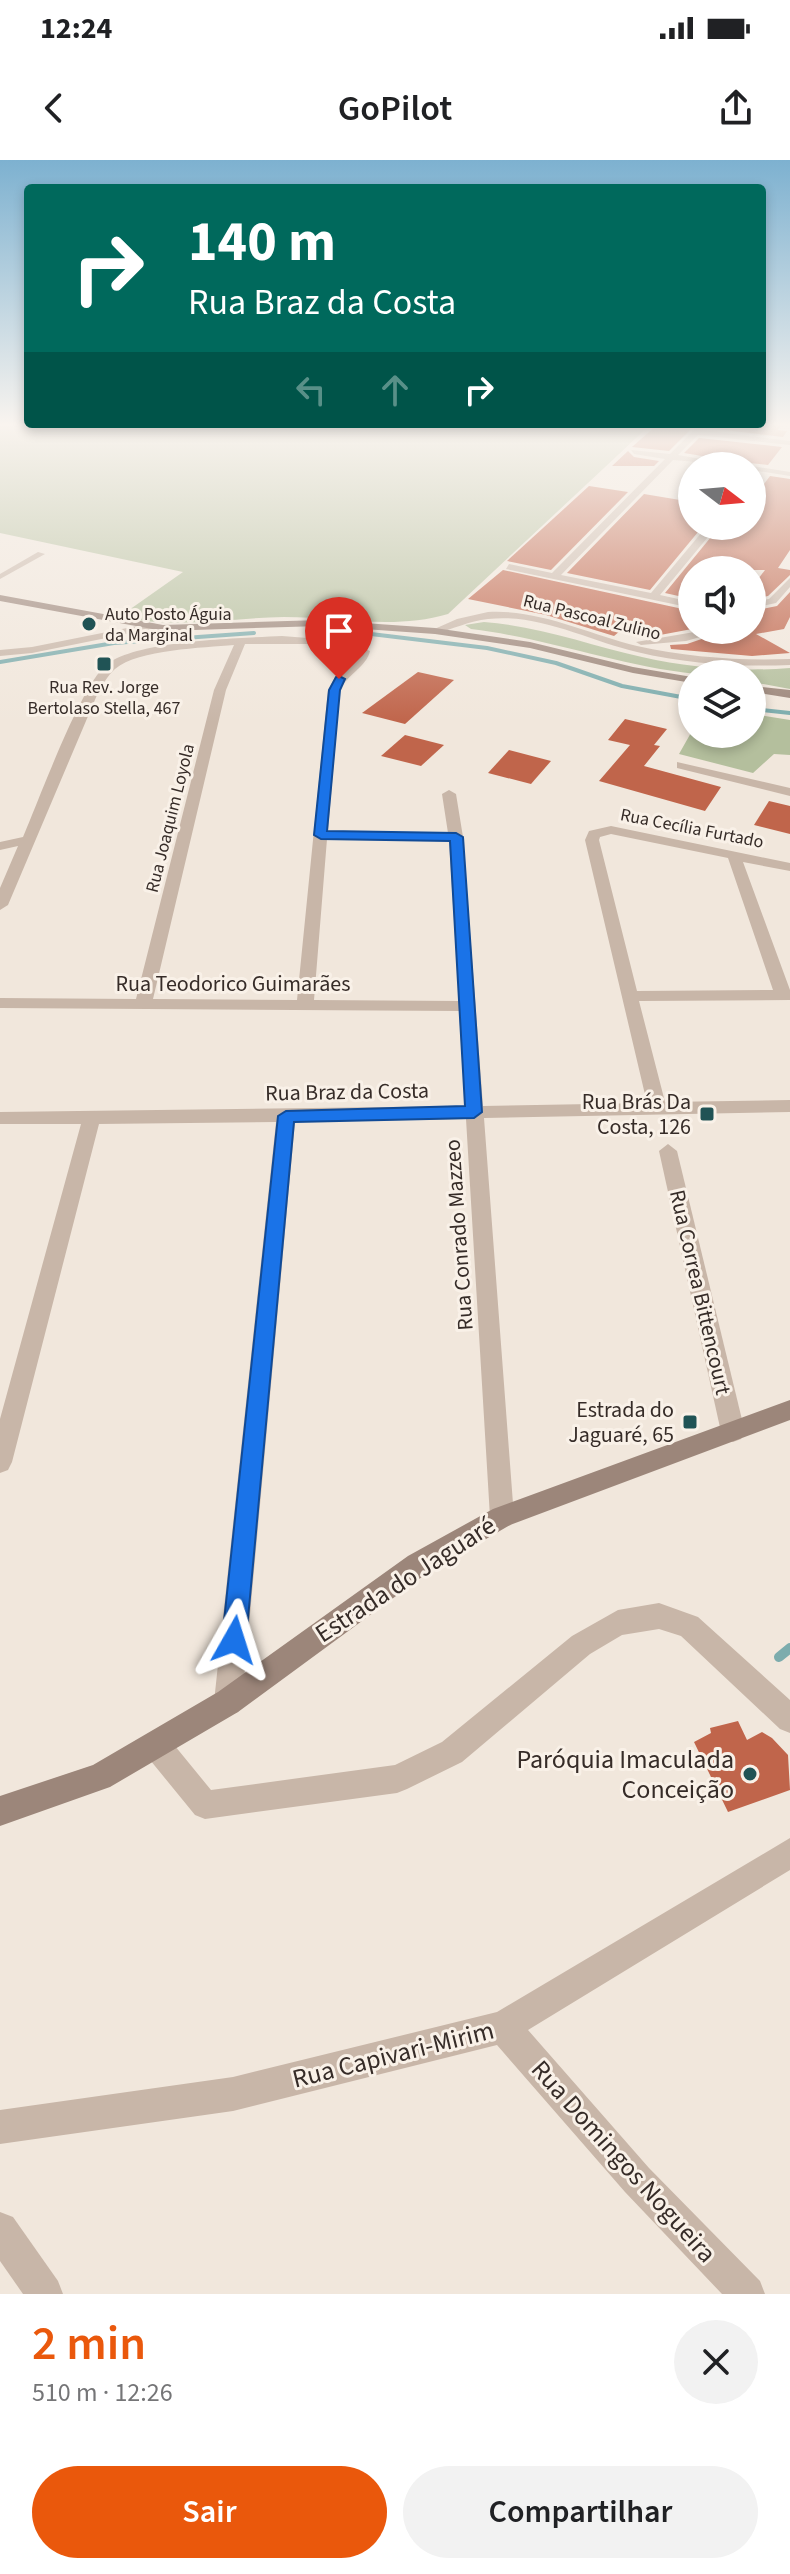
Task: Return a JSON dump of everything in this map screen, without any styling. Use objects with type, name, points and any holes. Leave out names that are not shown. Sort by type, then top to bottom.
[{"type":"street","points":[[553,577],[605,525]]},
{"type":"street","points":[[652,599],[700,540]]},
{"type":"street","points":[[509,567],[678,603]]},
{"type":"street","points":[[766,605],[790,581]]},
{"type":"street","points":[[0,598],[152,626],[349,623],[435,631],[530,645],[678,678]]},
{"type":"street","points":[[766,602],[772,601]]},
{"type":"street","points":[[465,605],[511,615]]},
{"type":"street","name":"Rua Pascoal Zulino","points":[[435,631],[472,619],[511,615],[641,649],[713,662],[790,662]]},
{"type":"street","points":[[0,653],[32,650],[152,626]]},
{"type":"street","points":[[279,638],[296,626]]},
{"type":"street","points":[[589,635],[640,642],[678,639]]},
{"type":"street","points":[[0,905],[91,695],[112,666],[149,651],[279,638],[351,644],[364,651],[364,656],[339,679],[334,690],[305,1006]]},
{"type":"street","name":"Rua Joaquim Loyola","points":[[143,1005],[220,690],[241,642]]},
{"type":"street","points":[[766,691],[790,694]]},
{"type":"street","points":[[682,765],[790,792]]},
{"type":"street","name":"Rua Conrado Mazzeo","points":[[451,801],[456,837],[502,1517]]},
{"type":"street","name":"Rua Cecília Furtado","points":[[628,996],[592,840],[594,834],[611,830],[790,867]]},
{"type":"street","points":[[321,835],[456,837]]},
{"type":"street","points":[[0,846],[27,840]]},
{"type":"street","points":[[657,1107],[628,996],[786,995],[733,853]]},
{"type":"street","name":"Rua Teodorico Guimarães","points":[[0,1003],[467,1006]]},
{"type":"street","name":"Rua Braz da Costa","points":[[0,1118],[790,1106]]},
{"type":"street","points":[[228,1702],[286,1116]]},
{"type":"street","points":[[0,1462],[92,1117]]},
{"type":"street","name":"Rua Correa Bittencourt","points":[[668,1151],[733,1432]]},
{"type":"street","name":"Estrada do Jaguaré","points":[[0,1811],[100,1777],[156,1745],[228,1702],[417,1565],[502,1517],[790,1410]]},
{"type":"street","points":[[156,1745],[205,1805],[397,1779],[452,1752],[581,1645],[618,1623],[659,1616],[689,1626],[790,1719]]},
{"type":"street","name":"Rua Capivari-Mirim","points":[[0,2127],[233,2094],[503,2027],[790,1853]]},
{"type":"street","name":"Rua Domingos Nogueira","points":[[503,2027],[637,2180],[747,2294]]},
{"type":"street","points":[[0,2230],[45,2294]]},
{"type":"lane","points":[[0,577],[41,554]]},
{"type":"green space","points":[[0,525],[544,525],[448,614],[387,622],[284,617],[181,623],[119,617],[183,572],[0,533]]},
{"type":"green space","points":[[484,622],[544,632],[678,664],[678,672],[471,629],[465,625]]},
{"type":"green space","points":[[790,668],[790,689],[766,685],[766,669]]},
{"type":"green space","points":[[766,716],[790,720],[790,755],[774,754],[753,773],[679,754],[682,748],[766,748]]},
{"type":"building","points":[[547,525],[596,525],[551,570],[507,561]]},
{"type":"building","points":[[614,525],[678,525],[678,540],[691,540],[650,590],[567,573]]},
{"type":"building","points":[[766,525],[790,525],[790,550],[778,568],[790,570],[790,575],[768,596],[766,556],[695,556],[709,540],[766,540]]},
{"type":"building","points":[[503,570],[678,608],[678,632],[660,635],[635,629],[632,633],[620,631],[614,636],[546,615],[468,599]]},
{"type":"building","points":[[678,577],[678,596],[665,593]]},
{"type":"building","points":[[790,592],[790,617],[784,629],[766,632],[766,608],[777,606]]},
{"type":"building","points":[[766,640],[790,653],[752,656],[671,649],[670,645],[766,644]]},
{"type":"building","points":[[418,672],[454,680],[405,724],[362,713]]},
{"type":"building","points":[[625,719],[667,729],[654,745],[660,746],[644,766],[721,787],[705,811],[599,781],[630,745],[608,740]]},
{"type":"building","points":[[405,735],[444,745],[421,766],[381,756]]},
{"type":"building","points":[[509,750],[551,761],[531,784],[488,773]]},
{"type":"building","points":[[769,801],[790,806],[790,834],[754,825]]},
{"type":"building","name":"Paróquia Imaculada Conceição","points":[[738,1721],[747,1740],[762,1732],[788,1755],[790,1790],[728,1812],[694,1742],[711,1733],[710,1728]]},
{"type":"waterway","points":[[0,662],[114,643],[254,633]]},
{"type":"waterway","points":[[322,633],[371,634],[487,648],[556,663],[622,686],[678,696]]},
{"type":"waterway","points":[[766,710],[790,713]]},
{"type":"waterway","points":[[779,1657],[790,1648]]},
{"type":"place","name":"Auto Posto Águia da Marginal","points":[[89,624]]},
{"type":"place","name":"Rua Rev. Jorge Bertolaso Stella, 467","points":[[104,664]]},
{"type":"place","name":"Rua Brás Da Costa, 126","points":[[707,1114]]},
{"type":"place","name":"Estrada do Jaguaré, 65","points":[[690,1422]]},
{"type":"place","name":"Paróquia Imaculada Conceição","points":[[750,1774]]},
{"type":"route","points":[[234,1640],[286,1116],[474,1112],[456,837],[321,835],[334,690],[339,679]]}]
